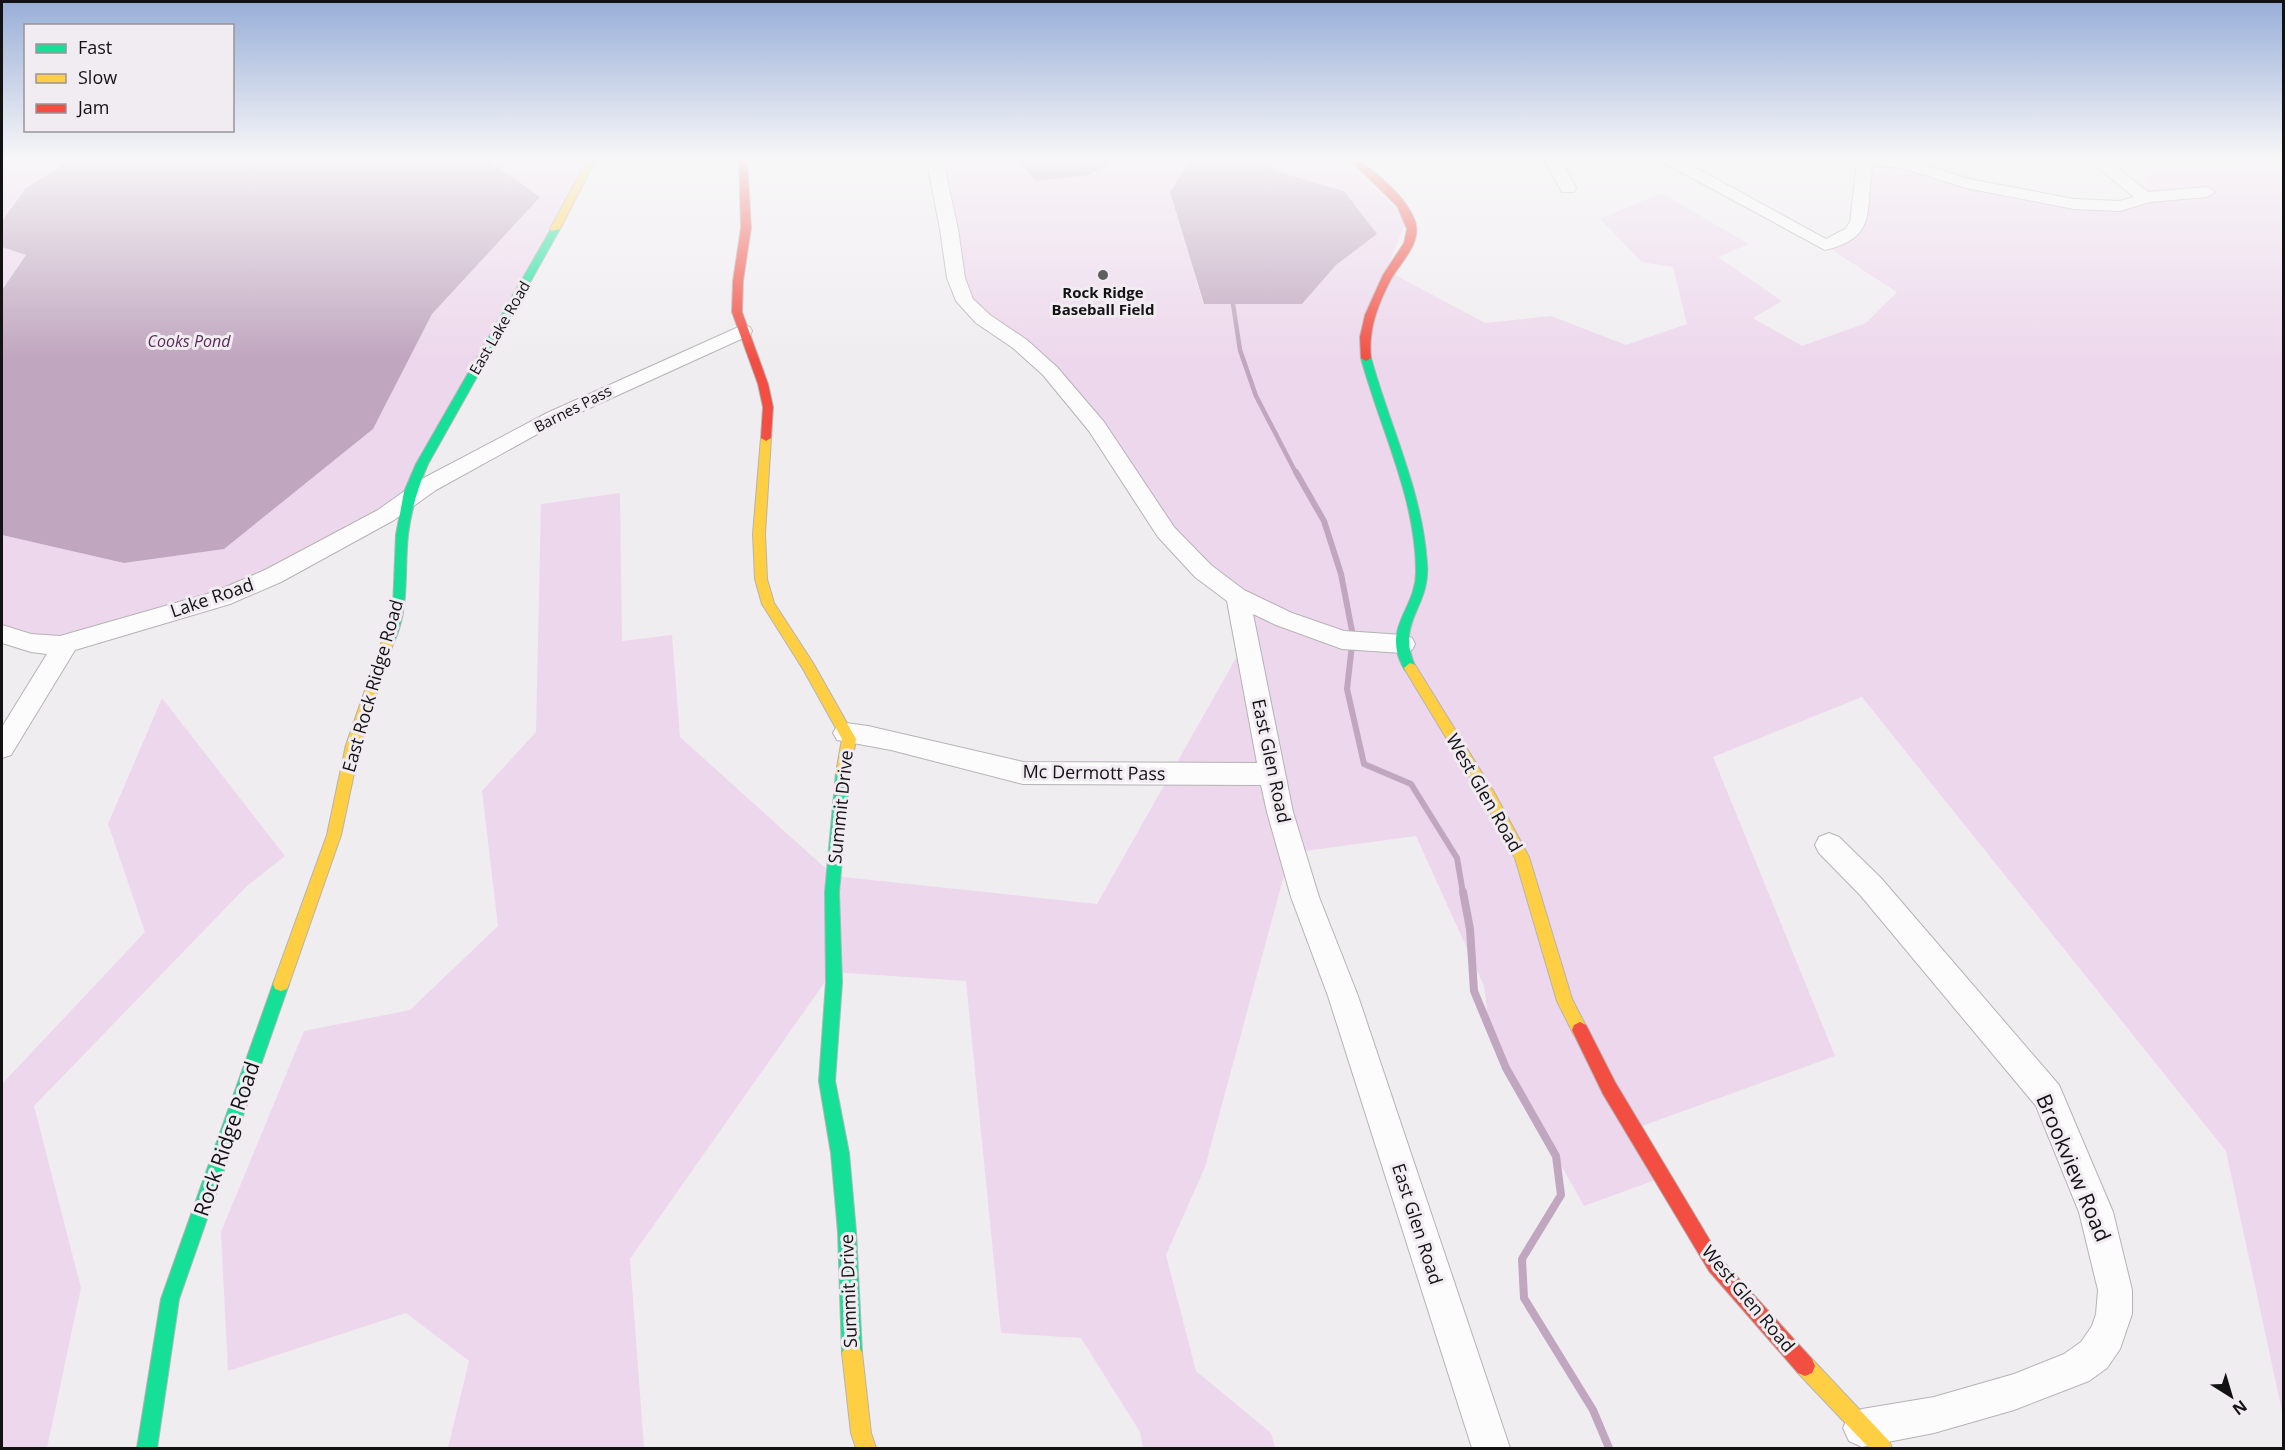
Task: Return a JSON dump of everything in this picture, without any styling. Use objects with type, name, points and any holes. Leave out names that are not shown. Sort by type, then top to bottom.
[{"type":"street","name":"East Lake Road","points":[[408,500],[422,464],[557,225]]},
{"type":"street","name":"Summit Drive","points":[[746,225],[738,281],[737,312],[763,384],[768,407],[759,534],[761,579],[768,604],[813,675],[849,739],[843,768],[832,892],[834,982],[827,1081],[840,1153],[847,1232],[853,1373],[861,1433],[866,1449]]},
{"type":"street","points":[[949,225],[956,278],[965,301],[983,319],[1020,344],[1050,371],[1096,427],[1166,532],[1203,571],[1238,597],[1284,619],[1342,639],[1403,644],[1401,633],[1411,614],[1422,580],[1421,544],[1416,509],[1368,366],[1364,344],[1381,290],[1393,266],[1405,252],[1411,237],[1410,225]]},
{"type":"street","points":[[1790,225],[1825,245],[1845,237],[1859,225]]},
{"type":"street","name":"Barnes Pass","points":[[408,500],[428,486],[554,417],[743,331]]},
{"type":"street","name":"Lake Road","points":[[2,634],[22,642],[42,646],[67,643],[222,598],[321,550],[386,515],[408,500]]},
{"type":"street","name":"East Rock Ridge Road","points":[[334,835],[353,745],[399,607],[402,535],[408,500]]},
{"type":"street","name":"East Glen Road","points":[[1238,597],[1280,812],[1305,897],[1343,996],[1491,1449]]},
{"type":"street","points":[[2,748],[67,643]]},
{"type":"street","name":"West Glen Road","points":[[1403,644],[1405,659],[1490,798],[1522,856],[1565,1001],[1608,1088],[1715,1265],[1872,1438]]},
{"type":"street","name":"Mc Dermott Pass","points":[[846,734],[879,737],[986,766],[1023,773],[1274,774]]},
{"type":"street","name":"Rock Ridge Road","points":[[147,1449],[170,1299],[334,835]]},
{"type":"street","name":"Brookview Road","points":[[1829,845],[1871,887],[2048,1096],[2096,1212],[2115,1290],[2114,1314],[2107,1336],[2094,1355],[2076,1368],[2014,1392],[1934,1415],[1872,1438]]},
{"type":"shaded area","points":[[514,225],[552,225],[396,506],[234,596],[52,646],[2,629],[2,535],[124,563],[223,549],[373,429],[432,314]]},
{"type":"shaded area","points":[[943,225],[1180,225],[1203,303],[1302,304],[1336,265],[1377,234],[1370,225],[1405,225],[1386,270],[1485,323],[1551,316],[1626,345],[1687,324],[1673,267],[1642,262],[1606,225],[1716,225],[1749,244],[1718,257],[1782,301],[1753,318],[1802,346],[1866,323],[1897,292],[1829,248],[1848,225],[2283,225],[2283,1416],[2226,1151],[1862,697],[1713,757],[1835,1056],[1631,1130],[1658,1179],[1584,1206],[1491,1041],[1484,986],[1416,836],[1290,853],[1205,1167],[1166,1255],[1196,1371],[1271,1433],[1275,1448],[1143,1448],[1140,1432],[1081,1338],[1001,1333],[966,981],[832,972],[630,1259],[644,1448],[448,1448],[469,1361],[406,1313],[228,1371],[221,1232],[304,1031],[410,1010],[498,926],[482,791],[536,732],[541,504],[620,493],[622,641],[672,635],[680,737],[834,876],[1097,904],[1253,628],[1062,385],[962,301]]},
{"type":"shaded area","points":[[2,247],[26,255],[2,290]]},
{"type":"shaded area","points":[[162,698],[285,856],[247,886],[34,1106],[81,1288],[47,1448],[2,1448],[2,1084],[145,932],[108,824]]},
{"type":"water","name":"Cooks Pond","points":[[2,225],[514,225],[432,314],[373,429],[224,549],[124,563],[2,535],[2,290],[26,255],[2,247]]},
{"type":"water","points":[[1180,225],[1370,225],[1377,234],[1336,265],[1302,304],[1204,304]]},
{"type":"waterway","points":[[1233,304],[1240,350],[1256,396],[1296,473]]},
{"type":"waterway","points":[[1296,472],[1324,521],[1341,574],[1353,636],[1347,689],[1364,764],[1411,784],[1457,858],[1463,893]]},
{"type":"waterway","points":[[1463,892],[1470,929],[1474,991],[1506,1068],[1556,1156],[1561,1195],[1522,1259],[1524,1298],[1593,1410],[1609,1448]]},
{"type":"traffic: fast","points":[[388,641],[399,607],[402,535],[410,492],[422,464],[555,229]]},
{"type":"traffic: fast","points":[[1366,358],[1404,473],[1419,539],[1421,586],[1407,618],[1401,640],[1403,653],[1410,668]]},
{"type":"traffic: fast","points":[[843,773],[832,892],[834,982],[827,1081],[840,1153],[847,1232],[852,1353]]},
{"type":"traffic: fast","points":[[147,1448],[170,1299],[281,984]]},
{"type":"traffic: slow","points":[[555,229],[557,225]]},
{"type":"traffic: slow","points":[[766,438],[759,534],[761,579],[768,604],[808,666],[849,739],[843,773]]},
{"type":"traffic: slow","points":[[281,984],[334,835],[353,745],[388,641]]},
{"type":"traffic: slow","points":[[1410,668],[1490,798],[1522,857],[1565,1001],[1580,1030]]},
{"type":"traffic: slow","points":[[852,1353],[861,1433],[866,1448]]},
{"type":"traffic: slow","points":[[1805,1366],[1882,1448]]},
{"type":"traffic: jam","points":[[746,225],[738,281],[737,312],[763,384],[768,407],[766,438]]},
{"type":"traffic: jam","points":[[1366,358],[1365,337],[1370,315],[1388,275],[1409,243],[1411,225]]},
{"type":"traffic: jam","points":[[1580,1030],[1609,1088],[1715,1265],[1805,1366]]},
{"type":"place","name":"Rock Ridge Baseball Field","points":[[1103,275]]}]
